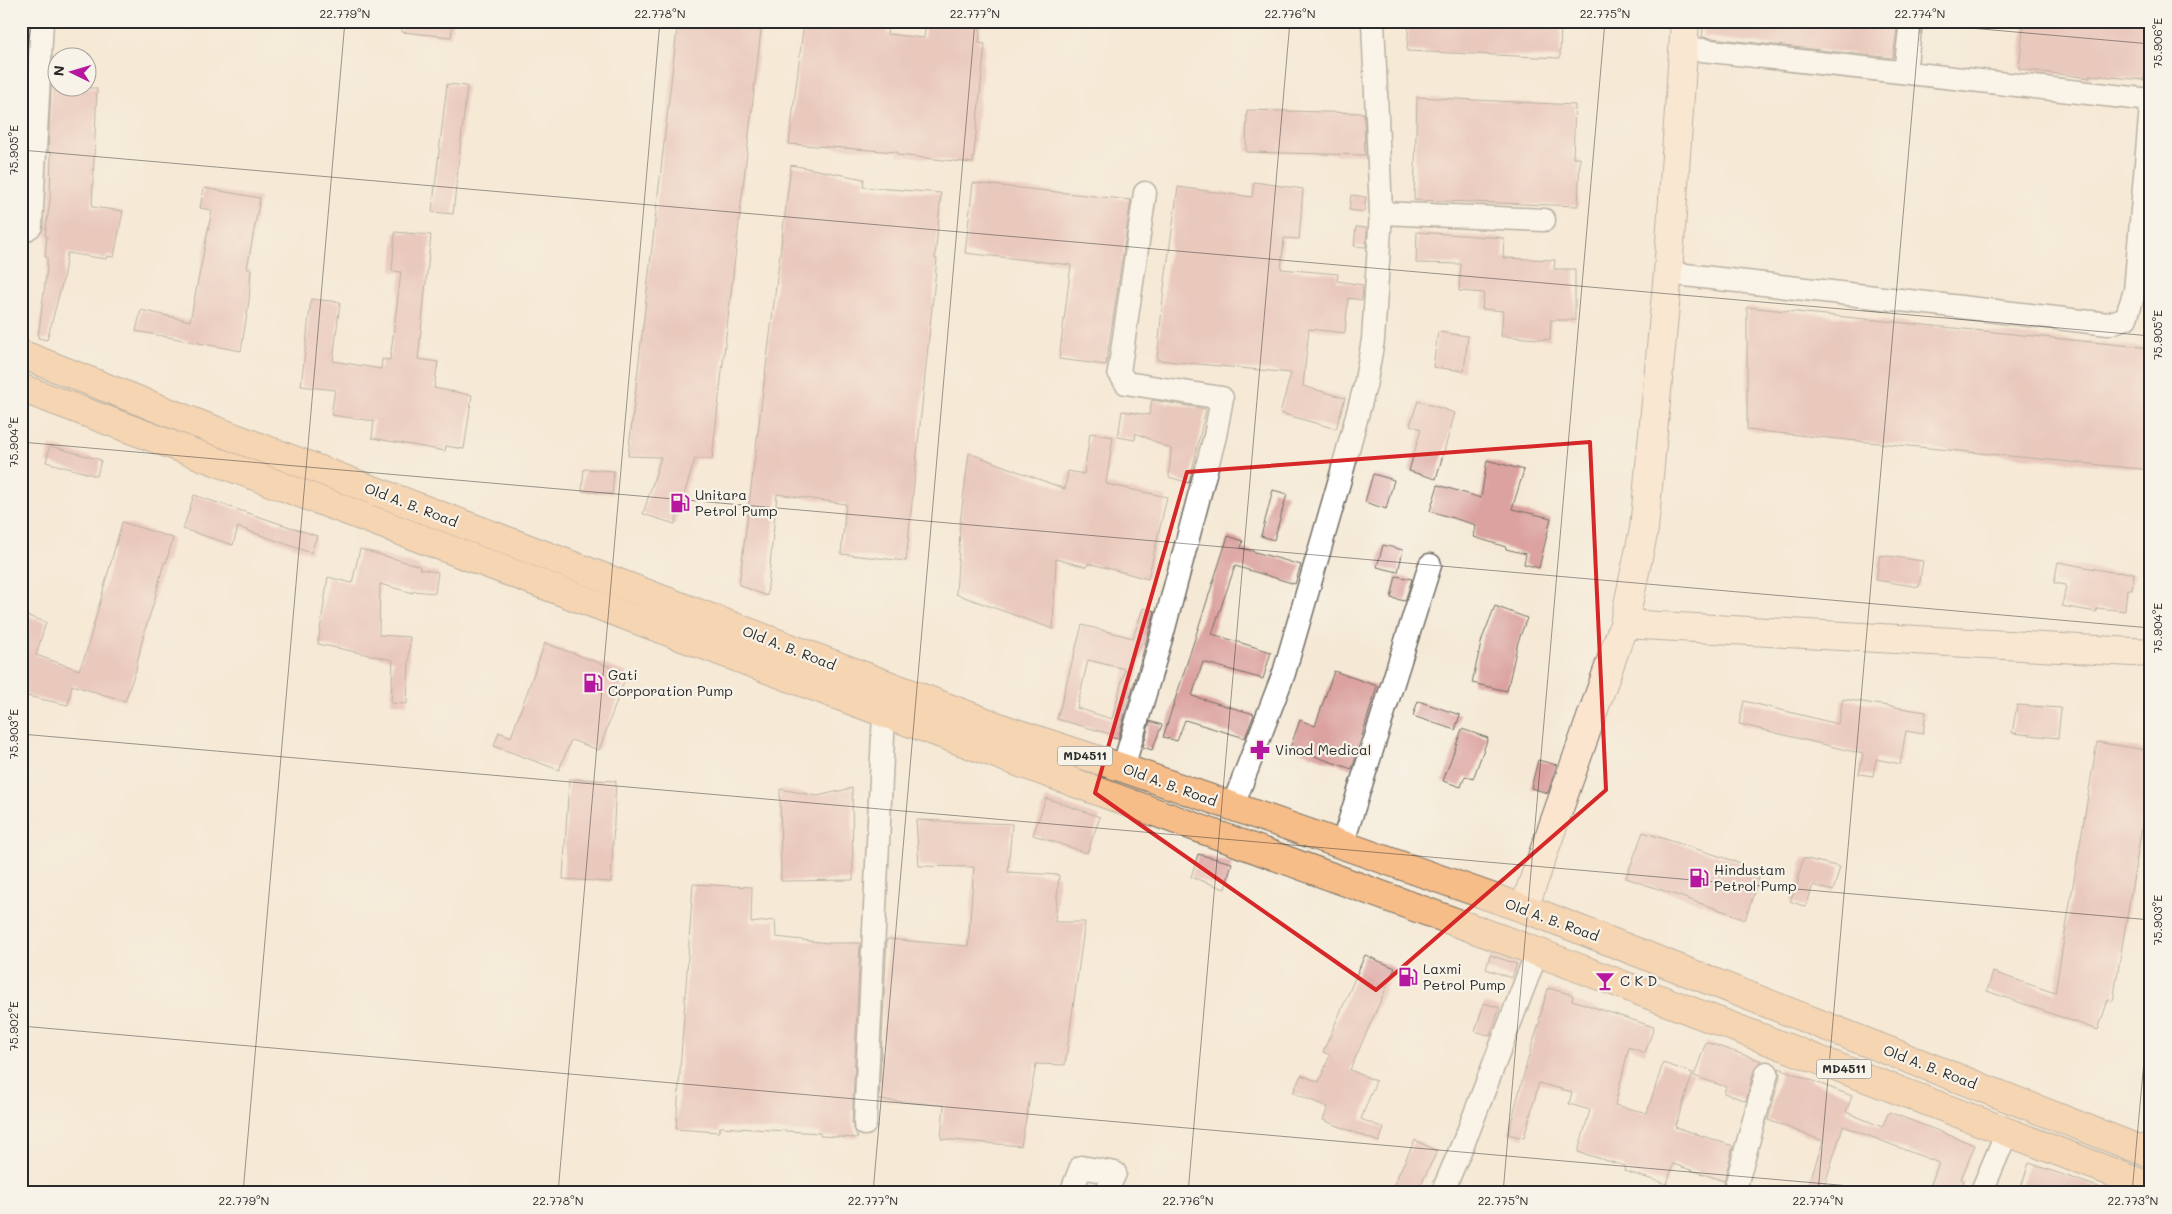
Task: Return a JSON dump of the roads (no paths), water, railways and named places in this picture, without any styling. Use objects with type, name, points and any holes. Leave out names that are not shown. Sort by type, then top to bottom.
[{"type":"main road","name":"Old A. B. Road","points":[[21,354],[188,420],[960,712],[1524,908],[2151,1154]]},
{"type":"main road","name":"Old A. B. Road","points":[[21,388],[884,713],[1537,952],[2151,1187]]},
{"type":"street","points":[[21,233],[31,226],[42,21]]},
{"type":"street","points":[[1232,808],[1284,673],[1365,386],[1374,340],[1381,213],[1373,21]]},
{"type":"street","points":[[1905,72],[1911,21]]},
{"type":"street","points":[[1524,908],[1624,624],[1644,530],[1668,273],[1685,34],[1905,72],[2151,100]]},
{"type":"street","points":[[1668,273],[2108,324],[2126,318],[2136,292],[2151,106]]},
{"type":"street","points":[[1123,768],[1165,623],[1215,436],[1222,398],[1126,383],[1119,372],[1145,193]]},
{"type":"street","points":[[1381,213],[1544,220]]},
{"type":"street","points":[[1342,846],[1430,565]]},
{"type":"street","points":[[1624,624],[2151,653]]},
{"type":"street","points":[[865,1124],[884,713]]},
{"type":"street","points":[[1442,1193],[1468,1132],[1537,952]]},
{"type":"street","points":[[1734,1193],[1767,1073]]},
{"type":"street","points":[[1981,1193],[2006,1132]]},
{"type":"street","points":[[1071,1193],[1081,1167],[1115,1172],[1106,1193]]},
{"type":"place","name":"Unitara Petrol Pump","points":[[680,503]]},
{"type":"place","name":"Gati Corporation Pump","points":[[593,683]]},
{"type":"place","name":"Vinod Medical","points":[[1260,750]]},
{"type":"place","name":"Hindustam Petrol Pump","points":[[1699,878]]},
{"type":"place","name":"Laxmi Petrol Pump","points":[[1408,977]]},
{"type":"place","name":"C K D","points":[[1605,981]]}]
